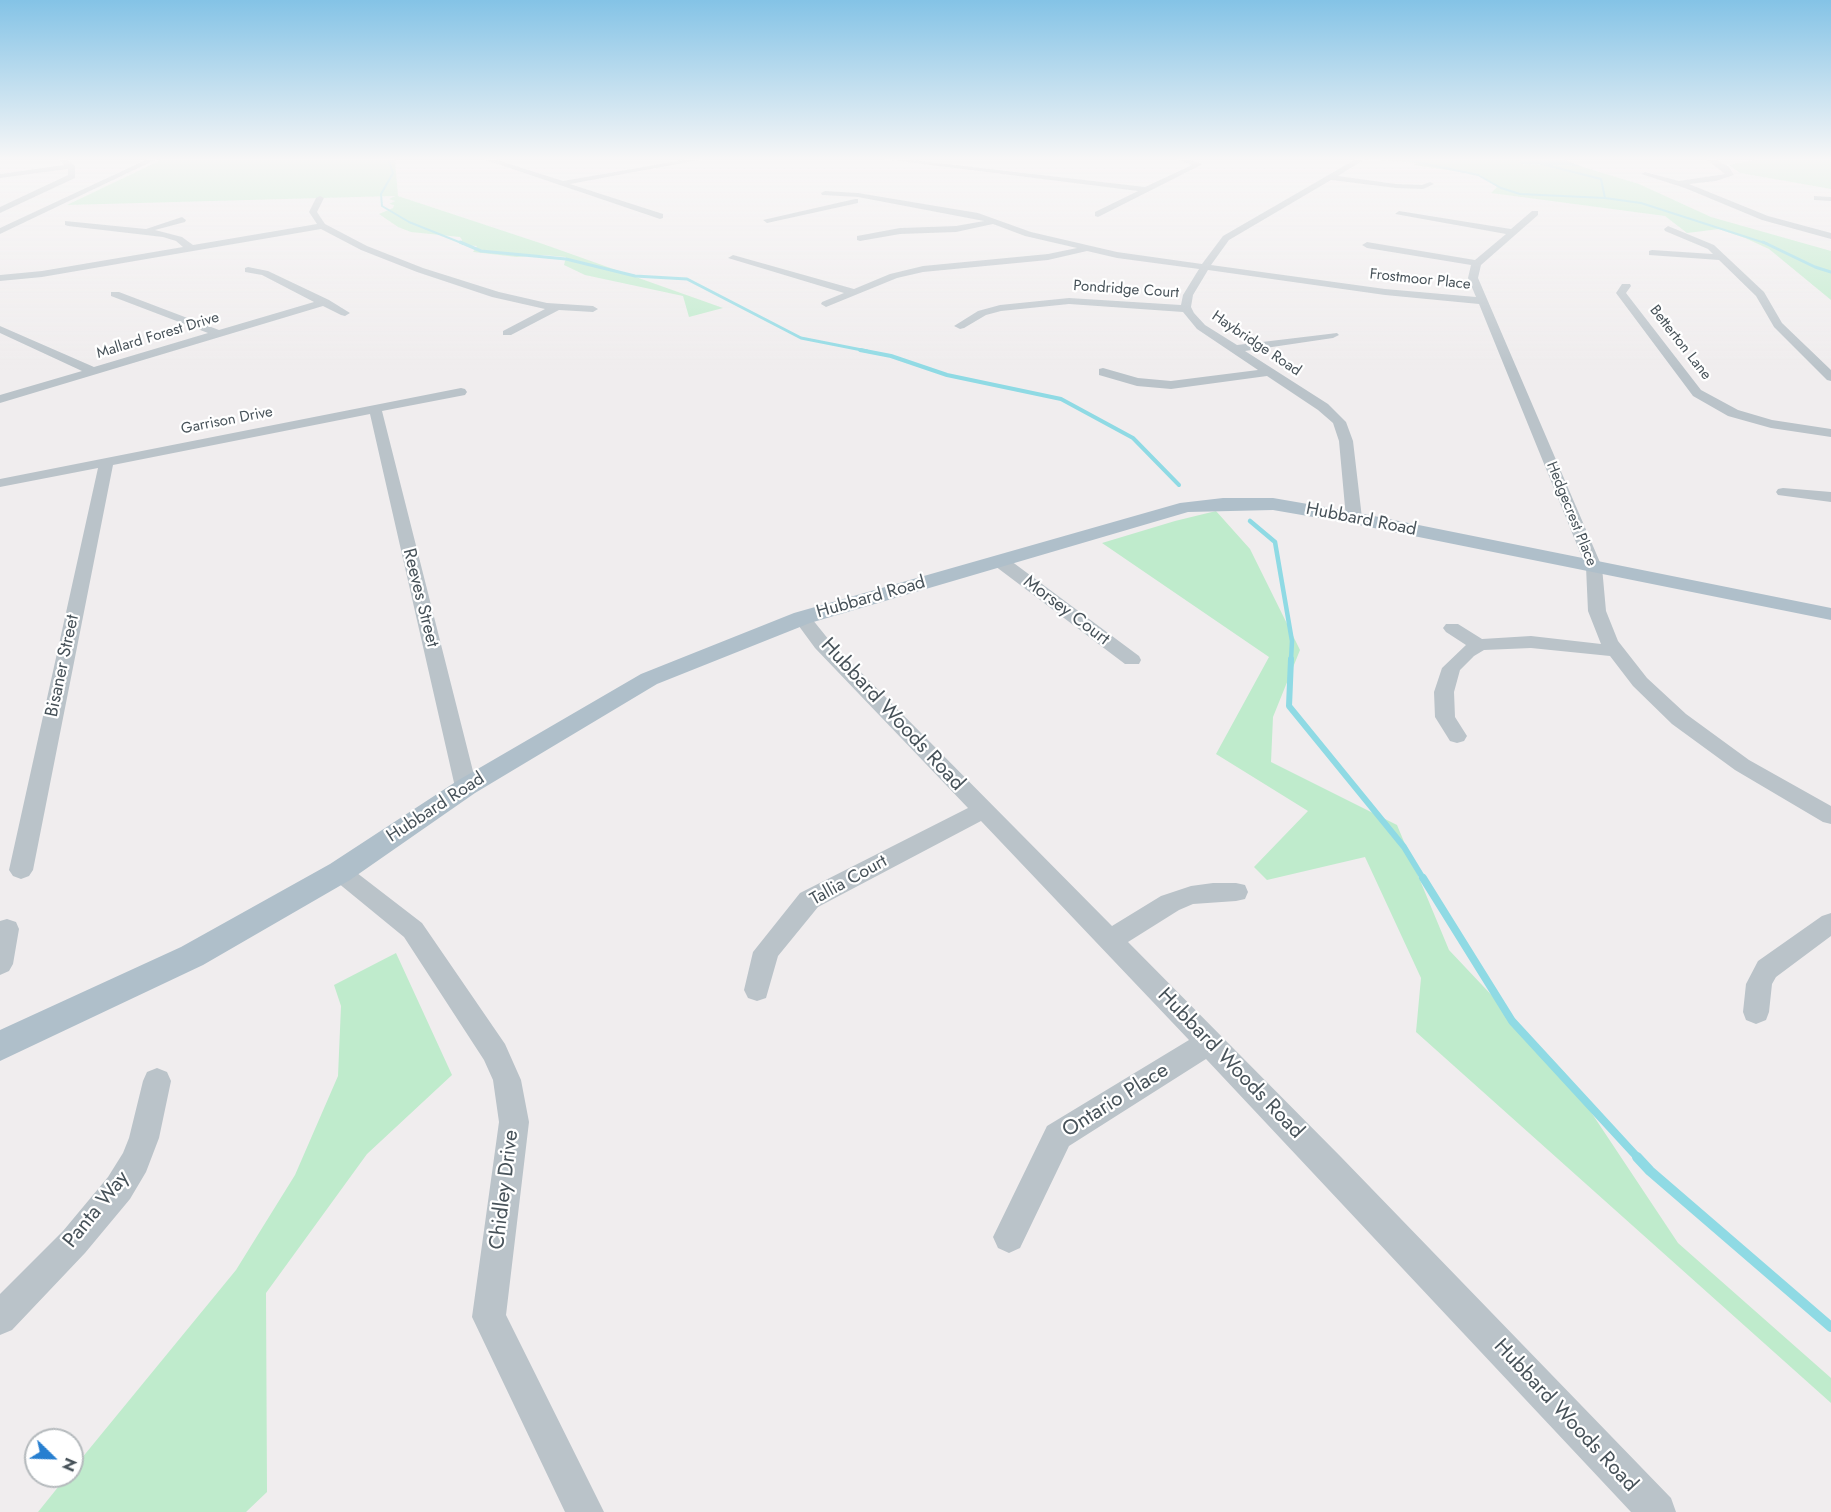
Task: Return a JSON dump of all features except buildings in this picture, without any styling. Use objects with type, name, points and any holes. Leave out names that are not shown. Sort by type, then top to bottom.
[{"type":"main road","name":"Hubbard Road","points":[[0,1046],[192,956],[340,872],[466,787],[649,679],[802,618],[1195,506],[1273,504],[1354,518],[1831,614]]},
{"type":"street","points":[[130,230],[174,237],[190,248]]},
{"type":"street","points":[[144,231],[149,230]]},
{"type":"street","points":[[0,278],[42,274],[301,230]]},
{"type":"street","points":[[328,230],[345,240],[420,270],[496,295],[557,307],[593,309]]},
{"type":"street","points":[[860,238],[900,231],[940,230]]},
{"type":"street","name":"Frostmoor Place","points":[[1017,230],[1086,249],[1385,292],[1482,301]]},
{"type":"street","name":"Haybridge Road","points":[[1240,230],[1219,245],[1188,295],[1186,309],[1194,320],[1234,349],[1328,410],[1343,430],[1354,518]]},
{"type":"street","points":[[1498,230],[1513,232]]},
{"type":"street","points":[[1367,245],[1477,263],[1516,230]]},
{"type":"street","points":[[1668,230],[1705,244],[1721,257],[1760,294],[1778,325],[1831,377]]},
{"type":"street","points":[[1808,230],[1831,236]]},
{"type":"street","points":[[1813,231],[1822,230]]},
{"type":"street","points":[[826,304],[894,276],[922,269],[1048,257],[1086,249]]},
{"type":"street","points":[[1652,253],[1721,257]]},
{"type":"street","points":[[733,258],[854,292]]},
{"type":"street","name":"Hedgecrest Place","points":[[1477,263],[1473,270],[1473,278],[1594,567],[1597,611],[1614,651],[1640,682],[1679,719],[1742,765],[1831,816]]},
{"type":"street","points":[[248,270],[265,273],[345,313]]},
{"type":"street","name":"Betterton Lane","points":[[1626,286],[1621,293],[1697,393],[1733,413],[1771,424],[1831,433]]},
{"type":"street","points":[[115,294],[219,334]]},
{"type":"street","name":"Pondridge Court","points":[[960,326],[982,313],[1000,308],[1057,301],[1098,301],[1186,309]]},
{"type":"street","name":"Mallard Forest Drive","points":[[0,399],[324,302]]},
{"type":"street","points":[[507,333],[557,307]]},
{"type":"street","points":[[0,329],[93,371]]},
{"type":"street","points":[[1234,349],[1333,335]]},
{"type":"street","points":[[1103,372],[1137,382],[1171,385],[1270,372]]},
{"type":"street","name":"Garrison Drive","points":[[0,483],[461,392]]},
{"type":"street","name":"Reeves Street","points":[[375,408],[466,787]]},
{"type":"street","name":"Bisaner Street","points":[[21,870],[106,462]]},
{"type":"street","points":[[1783,492],[1831,497]]},
{"type":"street","name":"Morsey Court","points":[[1001,562],[1132,660]]},
{"type":"street","name":"Hubbard Woods Road","points":[[802,618],[822,644],[1330,1167],[1657,1512]]},
{"type":"street","points":[[1452,628],[1479,645]]},
{"type":"street","points":[[1457,736],[1445,717],[1443,706],[1446,679],[1451,668],[1467,652],[1479,645],[1531,642],[1614,651]]},
{"type":"street","name":"Tallia Court","points":[[757,990],[766,952],[809,900],[982,810]]},
{"type":"street","name":"Chidley Drive","points":[[340,872],[413,930],[495,1053],[507,1080],[514,1122],[489,1317],[585,1512]]},
{"type":"street","points":[[1110,940],[1181,899],[1213,892],[1236,892]]},
{"type":"street","points":[[1756,1012],[1760,984],[1767,969],[1831,923]]},
{"type":"street","points":[[0,964],[7,929]]},
{"type":"street","name":"Ontario Place","points":[[1009,1237],[1058,1136],[1208,1043]]},
{"type":"street","name":"Panta Way","points":[[0,1318],[74,1242],[119,1188],[135,1162],[144,1138],[157,1081]]},
{"type":"green space","points":[[405,230],[499,230],[723,308],[689,317],[683,296],[585,275],[564,265],[566,257],[543,255],[517,257],[473,252],[477,246],[463,245],[460,243],[462,240],[460,237]]},
{"type":"green space","points":[[1683,230],[1715,230],[1687,233]]},
{"type":"green space","points":[[1721,230],[1755,230],[1831,251],[1831,300],[1769,249]]},
{"type":"green space","points":[[1216,511],[1250,549],[1300,650],[1273,717],[1271,762],[1397,825],[1449,950],[1565,1073],[1678,1243],[1831,1378],[1831,1403],[1416,1032],[1421,978],[1365,857],[1267,880],[1254,867],[1308,811],[1216,754],[1269,657],[1102,543]]},
{"type":"green space","points":[[396,953],[452,1075],[367,1154],[266,1293],[267,1492],[246,1512],[38,1512],[57,1488],[84,1488],[84,1455],[236,1270],[295,1175],[338,1076],[341,1006],[334,985]]},
{"type":"waterway","points":[[428,230],[464,244]]},
{"type":"waterway","points":[[1723,230],[1765,243]]},
{"type":"waterway","points":[[460,242],[481,251],[566,259],[635,276],[687,279],[801,338],[867,351]]},
{"type":"waterway","points":[[1765,243],[1815,267],[1831,272]]},
{"type":"waterway","points":[[860,350],[891,356],[947,375],[1061,399],[1133,438],[1179,485]]},
{"type":"waterway","points":[[1250,521],[1275,542],[1292,641],[1291,660]]},
{"type":"waterway","points":[[1291,659],[1289,706],[1404,847],[1424,880]]},
{"type":"waterway","points":[[1423,878],[1512,1021],[1639,1159]]},
{"type":"waterway","points":[[1637,1157],[1650,1171],[1831,1327]]}]
